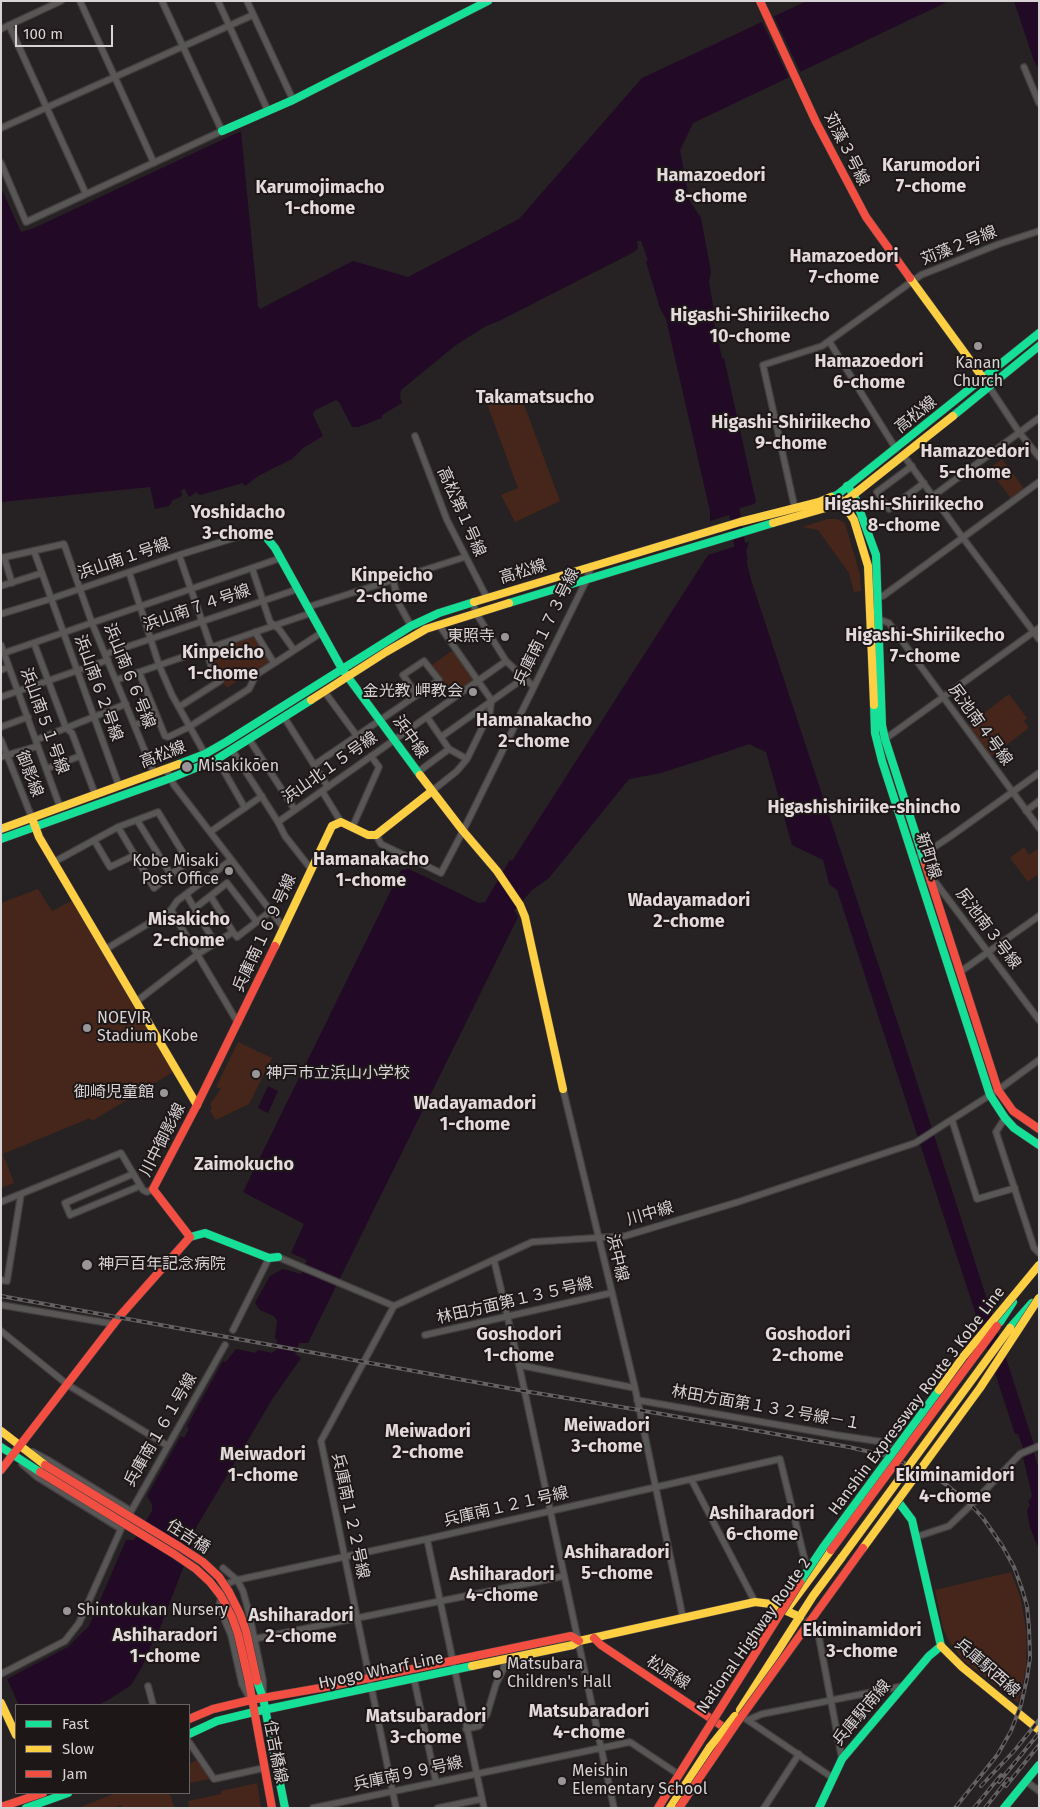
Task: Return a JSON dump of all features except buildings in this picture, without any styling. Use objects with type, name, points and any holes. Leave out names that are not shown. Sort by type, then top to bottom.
[{"type":"main road","points":[[222,131],[293,100],[488,1]]},
{"type":"main road","name":"苅藻３号線","points":[[760,1],[816,122],[866,217],[984,378]]},
{"type":"main road","name":"高松線","points":[[1,829],[205,754],[411,626],[439,613],[711,530],[795,509],[837,495],[1039,333]]},
{"type":"main road","name":"高松線","points":[[1,839],[216,760],[426,629],[713,540],[843,503],[1039,346]]},
{"type":"main road","name":"新町線","points":[[847,486],[854,495],[876,555],[882,725],[918,857],[990,1096],[1014,1128],[1039,1145]]},
{"type":"main road","name":"新町線","points":[[837,495],[854,520],[868,566],[875,733],[882,761],[918,857],[930,882],[998,1090],[1014,1110],[1039,1129]]},
{"type":"main road","name":"浜中線","points":[[257,534],[266,537],[275,548],[342,669],[432,791],[520,904],[525,917],[563,1089]]},
{"type":"main road","points":[[341,822],[368,835],[376,835],[432,791]]},
{"type":"main road","name":"川中御影線","points":[[32,818],[54,862],[197,1105],[153,1189],[190,1237]]},
{"type":"main road","name":"兵庫南１６９号線","points":[[197,1105],[332,826],[341,822]]},
{"type":"main road","points":[[1,1470],[114,1324],[190,1237],[205,1233],[269,1258],[278,1257]]},
{"type":"main road","name":"National Highway Route 2","points":[[656,1808],[786,1610],[1000,1322],[1039,1264]]},
{"type":"main road","name":"Hanshin Expressway Route 3 Kobe Line","points":[[656,1808],[824,1546],[951,1372],[1039,1264]]},
{"type":"main road","name":"National Highway Route 2","points":[[684,1808],[738,1713],[800,1617],[1010,1328],[1039,1294]]},
{"type":"main road","points":[[679,1808],[766,1682],[980,1388],[1039,1298]]},
{"type":"main road","points":[[1,1431],[42,1468]]},
{"type":"main road","points":[[1,1447],[12,1455],[42,1468]]},
{"type":"main road","name":"住吉橋","points":[[42,1468],[174,1554],[196,1569],[210,1582],[221,1596],[232,1617],[253,1682]]},
{"type":"main road","points":[[900,1504],[909,1514],[916,1537],[941,1646]]},
{"type":"main road","name":"Hyogo Wharf Line","points":[[190,1734],[217,1721],[265,1709],[573,1646],[579,1641],[755,1602],[771,1604],[800,1617]]},
{"type":"main road","name":"Hyogo Wharf Line","points":[[190,1719],[213,1709],[252,1700],[370,1678],[571,1636],[579,1641]]},
{"type":"main road","name":"松原線","points":[[594,1638],[601,1645],[728,1730]]},
{"type":"main road","name":"兵庫駅南線","points":[[819,1808],[842,1759],[929,1656],[941,1646]]},
{"type":"main road","name":"兵庫駅西線","points":[[941,1646],[962,1667],[1039,1730]]},
{"type":"main road","points":[[518,1647],[521,1656]]},
{"type":"main road","name":"住吉橋線","points":[[253,1682],[263,1698],[285,1808]]},
{"type":"main road","name":"住吉橋線","points":[[253,1682],[252,1700],[272,1808]]},
{"type":"main road","points":[[670,1808],[720,1734],[766,1682]]},
{"type":"main road","points":[[1,1704],[15,1733]]},
{"type":"main road","points":[[1004,1808],[1039,1765]]},
{"type":"main road","points":[[1,1807],[40,1794]]},
{"type":"main road","points":[[26,1808],[46,1804],[66,1794]]},
{"type":"street","points":[[1,29],[61,1]]},
{"type":"street","points":[[80,1],[154,163]]},
{"type":"street","points":[[1,163],[26,222],[222,131],[162,1]]},
{"type":"street","points":[[218,1],[268,111]]},
{"type":"street","points":[[247,1],[293,100]]},
{"type":"street","points":[[1,128],[253,15]]},
{"type":"street","points":[[9,25],[86,194]]},
{"type":"street","points":[[1024,67],[1039,103]]},
{"type":"street","name":"苅藻２号線","points":[[795,509],[763,365],[822,346],[913,280],[999,244],[1039,231]]},
{"type":"street","points":[[829,341],[896,449]]},
{"type":"street","points":[[984,378],[1019,432],[1039,457]]},
{"type":"street","points":[[933,496],[1039,418]]},
{"type":"street","name":"高松第１号線","points":[[415,436],[447,520],[487,598]]},
{"type":"street","points":[[904,456],[963,538],[1036,630],[1039,639]]},
{"type":"street","points":[[912,466],[877,492],[889,509],[924,483]]},
{"type":"street","points":[[877,595],[884,596],[1039,482]]},
{"type":"street","name":"浜山南１号線","points":[[1,614],[50,600],[179,555],[237,537],[257,534]]},
{"type":"street","name":"浜山南６６号線","points":[[34,550],[64,544],[92,623],[154,774]]},
{"type":"street","points":[[12,583],[3,558],[34,550]]},
{"type":"street","name":"浜山南６２号線","points":[[34,550],[50,600],[119,786]]},
{"type":"street","points":[[179,555],[202,621],[212,670],[220,681],[179,707]]},
{"type":"street","points":[[116,680],[274,626],[309,610],[392,580],[465,557]]},
{"type":"street","points":[[4,653],[281,558]]},
{"type":"street","name":"兵庫南１７３号線","points":[[376,835],[380,844],[441,873],[587,579],[591,566]]},
{"type":"street","points":[[252,568],[270,622],[279,629],[294,650]]},
{"type":"street","points":[[129,572],[159,665],[189,727],[205,754]]},
{"type":"street","points":[[1,586],[42,574]]},
{"type":"street","points":[[392,580],[399,604],[411,626]]},
{"type":"street","name":"浜山南７４号線","points":[[1,697],[77,671],[151,639],[298,588]]},
{"type":"street","points":[[473,602],[476,613],[506,661],[533,686]]},
{"type":"street","name":"尻池南４号線","points":[[878,618],[889,623],[1039,828]]},
{"type":"street","points":[[432,791],[457,771],[466,758],[490,712],[491,702],[439,625]]},
{"type":"street","points":[[885,739],[1036,630]]},
{"type":"street","points":[[255,632],[274,663]]},
{"type":"street","points":[[139,672],[165,736],[168,737],[189,727],[249,689],[256,675],[321,633]]},
{"type":"street","points":[[34,643],[47,681],[66,728],[72,733],[95,794]]},
{"type":"street","name":"浜山南５１号線","points":[[1,645],[60,807]]},
{"type":"street","points":[[314,765],[381,720],[439,680],[424,661],[403,675],[417,695]]},
{"type":"street","name":"浜山北１５号線","points":[[232,750],[278,822],[506,661]]},
{"type":"street","points":[[1,670],[9,667]]},
{"type":"street","points":[[441,737],[524,678]]},
{"type":"street","points":[[324,692],[357,736]]},
{"type":"street","points":[[4,756],[126,704]]},
{"type":"street","points":[[135,725],[157,716]]},
{"type":"street","points":[[1,727],[28,717]]},
{"type":"street","points":[[284,717],[328,787]]},
{"type":"street","points":[[427,717],[449,749],[466,758]]},
{"type":"street","points":[[250,739],[295,810]]},
{"type":"street","name":"御影線","points":[[1,740],[4,756],[32,818]]},
{"type":"street","points":[[418,772],[449,749]]},
{"type":"street","points":[[46,769],[80,756]]},
{"type":"street","points":[[352,828],[379,767],[371,756]]},
{"type":"street","points":[[216,760],[246,808]]},
{"type":"street","points":[[166,769],[174,785],[283,927]]},
{"type":"street","points":[[918,857],[951,836],[1039,773]]},
{"type":"street","points":[[322,791],[341,822]]},
{"type":"street","points":[[210,832],[262,796]]},
{"type":"street","points":[[1026,811],[1039,801]]},
{"type":"street","points":[[54,862],[118,827],[158,812],[188,861],[154,888],[118,827]]},
{"type":"street","points":[[137,820],[171,874]]},
{"type":"street","points":[[278,822],[285,836],[311,869]]},
{"type":"street","points":[[94,840],[110,868],[134,855]]},
{"type":"street","points":[[106,950],[171,910],[177,901],[231,860]]},
{"type":"street","name":"尻池南３号線","points":[[930,882],[936,883],[1039,1020]]},
{"type":"street","points":[[195,908],[228,883],[257,922]]},
{"type":"street","points":[[186,894],[216,943]]},
{"type":"street","points":[[211,897],[237,937],[271,911]]},
{"type":"street","points":[[171,910],[238,1023]]},
{"type":"street","points":[[960,972],[1039,916]]},
{"type":"street","points":[[137,1001],[198,954],[233,932]]},
{"type":"street","points":[[1015,1188],[977,1199],[952,1120],[990,1096],[1039,1060]]},
{"type":"street","name":"浜中線","points":[[563,1089],[635,1388],[683,1618]]},
{"type":"street","points":[[1005,1118],[996,1132],[1034,1248],[1039,1252]]},
{"type":"street","name":"川中線","points":[[394,1306],[532,1242],[598,1236],[625,1236],[745,1200],[915,1143],[952,1120]]},
{"type":"street","points":[[1,1202],[121,1153],[140,1186],[147,1192],[153,1189]]},
{"type":"street","points":[[133,1174],[65,1203],[70,1215],[140,1186]]},
{"type":"street","points":[[93,1191],[98,1204]]},
{"type":"street","points":[[1,1280],[7,1281],[21,1194]]},
{"type":"street","points":[[278,1257],[394,1306]]},
{"type":"street","points":[[233,1330],[269,1258]]},
{"type":"street","points":[[494,1260],[519,1365],[614,1808]]},
{"type":"street","name":"林田方面第１３５号線","points":[[425,1335],[611,1294]]},
{"type":"street","points":[[1,1305],[114,1324]]},
{"type":"street","name":"兵庫南１２２号線","points":[[394,1306],[321,1441],[396,1808]]},
{"type":"street","points":[[1,1331],[68,1385],[168,1446]]},
{"type":"street","name":"兵庫南１６１号線","points":[[1,1674],[65,1641],[79,1623],[120,1529],[225,1345]]},
{"type":"street","points":[[519,1365],[635,1388]]},
{"type":"street","name":"林田方面第１３２号線－１","points":[[637,1400],[890,1443]]},
{"type":"street","points":[[19,1446],[48,1460],[131,1511]]},
{"type":"street","points":[[916,1537],[949,1526],[1020,1454],[1039,1446]]},
{"type":"street","points":[[12,1455],[36,1477],[120,1529]]},
{"type":"street","name":"兵庫南１２１号線","points":[[237,1580],[550,1512],[780,1459],[806,1565]]},
{"type":"street","points":[[786,1610],[794,1582],[876,1468],[915,1483],[814,1623]]},
{"type":"street","points":[[691,1479],[755,1602]]},
{"type":"street","points":[[427,1539],[484,1808]]},
{"type":"street","points":[[223,1568],[237,1580],[243,1591],[263,1680],[263,1698]]},
{"type":"street","points":[[254,1639],[564,1576]]},
{"type":"street","points":[[237,1580],[229,1584],[222,1593],[220,1607],[231,1635],[242,1684],[252,1700]]},
{"type":"street","points":[[800,1617],[814,1623],[817,1627],[842,1759]]},
{"type":"street","points":[[466,1729],[479,1726],[487,1714],[496,1684],[504,1668],[504,1660]]},
{"type":"street","points":[[414,1679],[436,1782]]},
{"type":"street","points":[[148,1686],[153,1704]]},
{"type":"street","points":[[748,1720],[762,1714],[903,1686]]},
{"type":"street","points":[[738,1713],[833,1778]]},
{"type":"street","name":"兵庫南９９号線","points":[[313,1808],[630,1742],[678,1774]]},
{"type":"street","points":[[190,1743],[214,1779],[264,1768]]},
{"type":"street","points":[[764,1808],[799,1754]]},
{"type":"street","points":[[1026,1781],[1039,1791]]},
{"type":"street","points":[[438,1808],[482,1799]]},
{"type":"shaded area","points":[[807,1],[949,1],[693,123],[680,150],[689,200],[701,218],[711,272],[709,282],[715,317],[713,318],[722,358],[724,358],[756,502],[754,504],[740,508],[738,512],[710,521],[710,511],[666,319],[660,308],[646,262],[648,260],[641,241],[637,241],[638,248],[634,252],[486,326],[456,345],[401,390],[400,398],[402,403],[382,415],[382,418],[358,427],[352,427],[339,402],[336,400],[314,411],[313,415],[323,436],[303,448],[292,459],[258,476],[245,486],[243,483],[200,495],[196,492],[189,497],[185,489],[181,490],[182,496],[173,500],[169,506],[155,509],[150,487],[1,502],[1,188],[21,232],[34,228],[241,131],[258,306],[260,309],[353,261],[408,277],[519,219],[642,78]]},
{"type":"shaded area","points":[[1014,1],[1039,1],[1039,69],[1034,61]]},
{"type":"shaded area","points":[[519,391],[560,501],[515,522],[501,495],[518,488],[487,404]]},
{"type":"shaded area","points":[[1002,459],[1025,490],[1012,500],[989,469]]},
{"type":"shaded area","points":[[828,519],[837,519],[845,523],[860,575],[861,591],[854,592],[849,573],[818,530],[802,527]]},
{"type":"shaded area","points":[[749,542],[745,555],[751,580],[904,1042],[1036,1451],[1034,1453],[1039,1470],[1039,1550],[1030,1527],[1027,1511],[1030,1505],[1028,1502],[1032,1496],[1023,1457],[1026,1456],[1018,1434],[1015,1434],[837,890],[829,884],[823,860],[792,845],[766,752],[749,744],[661,773],[629,779],[549,878],[532,890],[514,910],[518,917],[308,1343],[299,1343],[295,1354],[301,1358],[273,1398],[197,1526],[192,1545],[156,1638],[131,1685],[100,1704],[19,1704],[7,1679],[68,1647],[89,1626],[126,1540],[134,1540],[152,1511],[152,1504],[147,1496],[181,1436],[184,1438],[189,1429],[187,1426],[223,1361],[226,1362],[236,1349],[256,1353],[258,1350],[272,1353],[276,1350],[277,1321],[274,1316],[260,1310],[255,1303],[270,1276],[283,1269],[301,1274],[307,1260],[291,1253],[304,1224],[243,1192],[401,870],[409,869],[479,903],[485,902],[510,860],[512,861],[708,555]]},
{"type":"shaded area","points":[[251,636],[268,659],[268,663],[252,673],[246,682],[243,677],[227,688],[214,669],[209,653],[210,650]]},
{"type":"shaded area","points":[[453,650],[474,681],[453,695],[432,665]]},
{"type":"shaded area","points":[[1009,694],[1027,718],[1024,721],[1029,728],[990,757],[967,726]]},
{"type":"shaded area","points":[[1024,847],[1029,855],[1039,848],[1039,876],[1037,875],[1028,882],[1010,858]]},
{"type":"shaded area","points":[[38,889],[52,911],[73,900],[173,1072],[92,1121],[90,1118],[3,1154],[14,1183],[1,1188],[1,903]]},
{"type":"shaded area","points":[[238,1042],[272,1058],[249,1104],[216,1120],[210,1111],[212,1107],[210,1104],[221,1089],[216,1087]]},
{"type":"shaded area","points":[[268,1086],[278,1091],[268,1113],[258,1108]]},
{"type":"shaded area","points":[[1011,1572],[1021,1599],[1026,1631],[1026,1669],[1018,1703],[964,1661],[950,1643],[943,1628],[935,1590]]},
{"type":"shaded area","points":[[197,1760],[210,1779],[190,1783],[190,1764]]},
{"type":"shaded area","points":[[257,1783],[261,1808],[189,1808],[188,1801],[221,1794],[221,1791]]},
{"type":"shaded area","points":[[113,1794],[170,1794],[174,1808],[122,1808],[121,1805],[113,1808],[78,1808]]},
{"type":"pier","points":[[774,17],[801,73],[789,78],[762,22]]},
{"type":"waterway","points":[[732,498],[742,559]]},
{"type":"railway","points":[[1,1296],[524,1391],[849,1447],[883,1455],[928,1472],[971,1505],[983,1518],[1003,1547],[1014,1567],[1022,1589],[1027,1606],[1029,1627],[1030,1658],[1027,1678],[1021,1705],[1011,1731],[998,1754],[955,1808]]},
{"type":"railway","points":[[981,1786],[1015,1750],[1039,1720]]},
{"type":"railway","points":[[999,1782],[1039,1733]]},
{"type":"railway","points":[[1006,1786],[1039,1745]]},
{"type":"railway","points":[[974,1808],[1001,1775]]},
{"type":"railway","points":[[985,1808],[1008,1779]]},
{"type":"traffic: fast","points":[[222,131],[293,100],[488,1]]},
{"type":"traffic: fast","points":[[831,497],[837,495],[1039,333]]},
{"type":"traffic: fast","points":[[953,416],[1039,346]]},
{"type":"traffic: fast","points":[[847,486],[854,495],[876,555],[882,725],[925,863]]},
{"type":"traffic: fast","points":[[509,603],[773,523]]},
{"type":"traffic: fast","points":[[257,534],[266,537],[275,548],[342,669],[420,775]]},
{"type":"traffic: fast","points":[[179,764],[205,754],[226,742],[411,626],[439,613],[474,602]]},
{"type":"traffic: fast","points":[[1,839],[171,778],[217,759],[311,700]]},
{"type":"traffic: fast","points":[[874,705],[875,733],[882,761],[990,1095],[1014,1128],[1039,1145]]},
{"type":"traffic: fast","points":[[190,1237],[205,1233],[269,1258],[278,1257]]},
{"type":"traffic: fast","points":[[1000,1322],[1013,1302]]},
{"type":"traffic: fast","points":[[1010,1328],[1032,1303]]},
{"type":"traffic: fast","points":[[800,1582],[824,1546],[939,1390]]},
{"type":"traffic: fast","points":[[1,1447],[40,1472]]},
{"type":"traffic: fast","points":[[819,1808],[842,1759],[929,1656],[941,1646],[912,1520],[900,1504]]},
{"type":"traffic: fast","points":[[190,1734],[217,1721],[254,1712],[472,1666]]},
{"type":"traffic: fast","points":[[257,1681],[263,1698],[285,1808]]},
{"type":"traffic: fast","points":[[1004,1808],[1039,1765]]},
{"type":"traffic: fast","points":[[26,1808],[65,1794]]},
{"type":"traffic: slow","points":[[910,278],[983,378]]},
{"type":"traffic: slow","points":[[773,523],[843,503],[953,416]]},
{"type":"traffic: slow","points":[[474,602],[740,522],[819,502],[831,497]]},
{"type":"traffic: slow","points":[[841,500],[854,520],[868,566],[874,705]]},
{"type":"traffic: slow","points":[[311,700],[426,629],[509,603]]},
{"type":"traffic: slow","points":[[1,829],[179,764]]},
{"type":"traffic: slow","points":[[420,775],[497,871],[520,905],[525,917],[563,1089]]},
{"type":"traffic: slow","points":[[275,946],[332,826],[341,822],[368,835],[376,835],[432,791]]},
{"type":"traffic: slow","points":[[32,818],[39,837],[197,1105]]},
{"type":"traffic: slow","points":[[939,1390],[963,1357],[1039,1265]]},
{"type":"traffic: slow","points":[[863,1548],[980,1388],[1039,1298]]},
{"type":"traffic: slow","points":[[842,1557],[1010,1328]]},
{"type":"traffic: slow","points":[[1,1431],[45,1465]]},
{"type":"traffic: slow","points":[[787,1609],[831,1550]]},
{"type":"traffic: slow","points":[[740,1710],[813,1596],[842,1557]]},
{"type":"traffic: slow","points":[[472,1666],[573,1645],[579,1641],[755,1602],[771,1604],[800,1617]]},
{"type":"traffic: slow","points":[[941,1646],[962,1667],[1039,1730]]},
{"type":"traffic: slow","points":[[1,1703],[15,1733]]},
{"type":"traffic: slow","points":[[710,1747],[735,1716]]},
{"type":"traffic: slow","points":[[670,1808],[710,1747]]},
{"type":"traffic: jam","points":[[760,1],[816,122],[866,217],[910,278]]},
{"type":"traffic: jam","points":[[925,863],[998,1090],[1013,1111],[1039,1129]]},
{"type":"traffic: jam","points":[[190,1237],[153,1189],[197,1105],[275,946]]},
{"type":"traffic: jam","points":[[1,1470],[119,1317],[190,1237]]},
{"type":"traffic: jam","points":[[831,1550],[997,1326]]},
{"type":"traffic: jam","points":[[45,1465],[180,1547],[203,1562],[219,1577],[240,1614],[246,1631],[257,1681]]},
{"type":"traffic: jam","points":[[40,1472],[174,1554],[196,1569],[210,1582],[221,1596],[232,1617],[238,1634],[249,1682]]},
{"type":"traffic: jam","points":[[679,1808],[736,1724],[863,1548]]},
{"type":"traffic: jam","points":[[658,1808],[800,1582]]},
{"type":"traffic: jam","points":[[190,1719],[213,1709],[251,1700],[326,1687],[571,1636],[579,1641]]},
{"type":"traffic: jam","points":[[594,1638],[601,1645],[728,1730]]},
{"type":"traffic: jam","points":[[249,1682],[272,1808]]},
{"type":"traffic: jam","points":[[1,1807],[40,1794]]},
{"type":"place","name":"Kanan Church","points":[[978,346]]},
{"type":"place","name":"東照寺","points":[[505,637]]},
{"type":"place","name":"金光教 岬教会","points":[[473,692]]},
{"type":"place","name":"Misakikōen","points":[[187,767]]},
{"type":"place","name":"Kobe Misaki Post Office","points":[[229,871]]},
{"type":"place","name":"NOEVIR Stadium Kobe","points":[[87,1028]]},
{"type":"place","name":"神戸市立浜山小学校","points":[[256,1074]]},
{"type":"place","name":"御崎児童館","points":[[164,1093]]},
{"type":"place","name":"神戸百年記念病院","points":[[87,1265]]},
{"type":"place","name":"Shintokukan Nursery","points":[[67,1611]]},
{"type":"place","name":"Matsubara Children's Hall","points":[[497,1674]]},
{"type":"place","name":"Meishin Elementary School","points":[[562,1781]]},
{"type":"district","name":"Karumodori 7-chome","points":[[931,176]]},
{"type":"district","name":"Hamazoedori 8-chome","points":[[711,186]]},
{"type":"district","name":"Karumojimacho 1-chome","points":[[320,198]]},
{"type":"district","name":"Hamazoedori 7-chome","points":[[844,267]]},
{"type":"district","name":"Higashi-Shiriikecho 10-chome","points":[[750,326]]},
{"type":"district","name":"Hamazoedori 6-chome","points":[[869,372]]},
{"type":"district","name":"Takamatsucho","points":[[535,398]]},
{"type":"district","name":"Higashi-Shiriikecho 9-chome","points":[[791,433]]},
{"type":"district","name":"Hamazoedori 5-chome","points":[[975,462]]},
{"type":"district","name":"Higashi-Shiriikecho 8-chome","points":[[904,515]]},
{"type":"district","name":"Yoshidacho 3-chome","points":[[238,523]]},
{"type":"district","name":"Kinpeicho 2-chome","points":[[392,586]]},
{"type":"district","name":"Higashi-Shiriikecho 7-chome","points":[[925,646]]},
{"type":"district","name":"Kinpeicho 1-chome","points":[[223,663]]},
{"type":"district","name":"Hamanakacho 2-chome","points":[[534,731]]},
{"type":"district","name":"Higashishiriike-shincho","points":[[864,808]]},
{"type":"district","name":"Hamanakacho 1-chome","points":[[371,870]]},
{"type":"district","name":"Wadayamadori 2-chome","points":[[689,911]]},
{"type":"district","name":"Misakicho 2-chome","points":[[189,930]]},
{"type":"district","name":"Wadayamadori 1-chome","points":[[475,1114]]},
{"type":"district","name":"Zaimokucho","points":[[244,1165]]},
{"type":"district","name":"Goshodori 1-chome","points":[[519,1345]]},
{"type":"district","name":"Goshodori 2-chome","points":[[808,1345]]},
{"type":"district","name":"Meiwadori 3-chome","points":[[607,1436]]},
{"type":"district","name":"Meiwadori 2-chome","points":[[428,1442]]},
{"type":"district","name":"Meiwadori 1-chome","points":[[263,1465]]},
{"type":"district","name":"Ekiminamidori 4-chome","points":[[955,1486]]},
{"type":"district","name":"Ashiharadori 6-chome","points":[[762,1524]]},
{"type":"district","name":"Ashiharadori 5-chome","points":[[617,1564]]},
{"type":"district","name":"Ashiharadori 4-chome","points":[[502,1585]]},
{"type":"district","name":"Ashiharadori 2-chome","points":[[301,1626]]},
{"type":"district","name":"Ekiminamidori 3-chome","points":[[862,1641]]},
{"type":"district","name":"Ashiharadori 1-chome","points":[[165,1646]]},
{"type":"district","name":"Matsubaradori 4-chome","points":[[589,1722]]},
{"type":"district","name":"Matsubaradori 3-chome","points":[[426,1727]]}]
